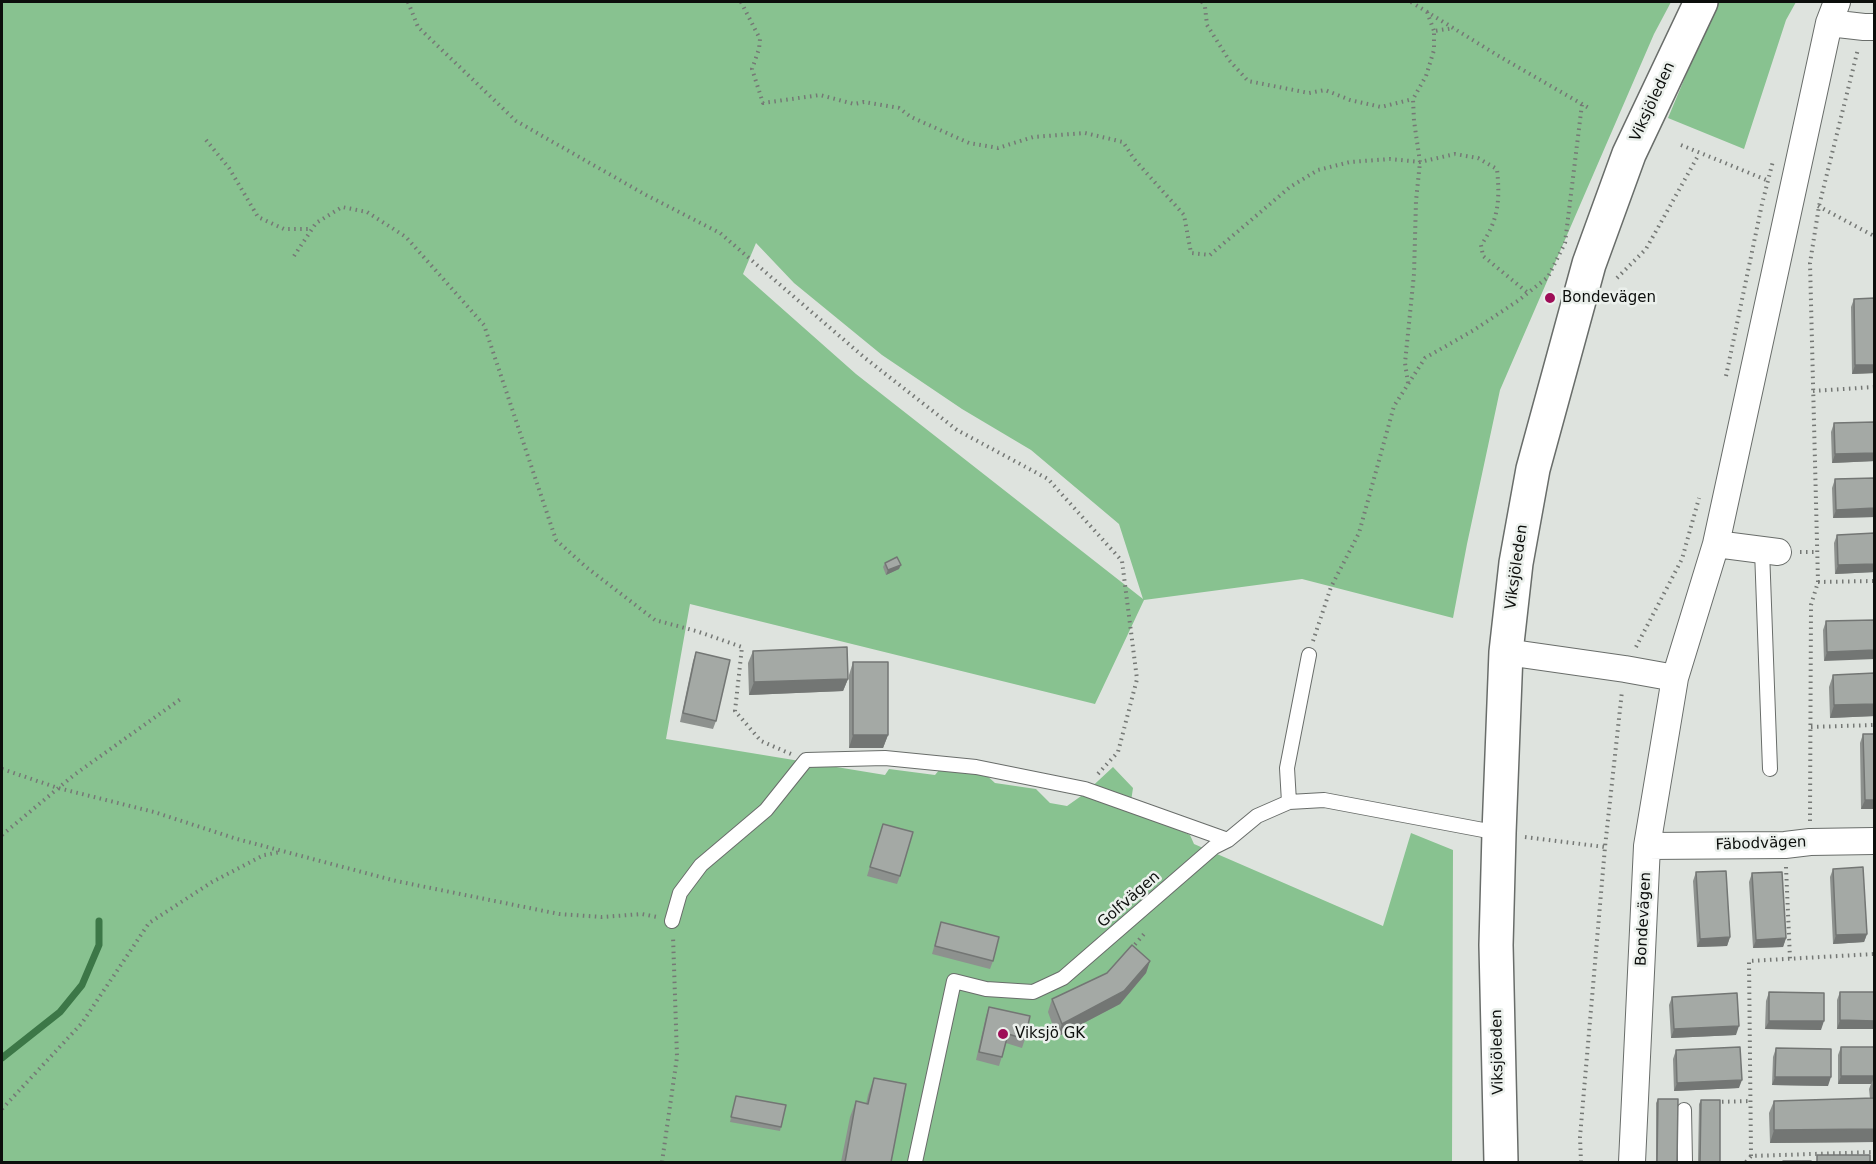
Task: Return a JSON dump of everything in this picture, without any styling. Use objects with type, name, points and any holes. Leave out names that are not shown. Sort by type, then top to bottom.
[{"type":"main road","name":"Viksjöleden","points":[[1501,1162],[1496,945],[1506,652],[1516,563],[1533,469],[1589,264],[1629,154],[1701,2]]},
{"type":"street","points":[[1833,12],[1869,27]]},
{"type":"street","name":"Bondevägen","points":[[1632,1162],[1647,846],[1675,678],[1716,543],[1833,12]]},
{"type":"street","points":[[1716,543],[1770,551]]},
{"type":"street","points":[[1506,652],[1675,678]]},
{"type":"street","name":"Fäbodvägen","points":[[1647,846],[1785,845],[1810,842],[1875,841]]},
{"type":"lane","points":[[1770,551],[1770,769]]},
{"type":"lane","points":[[1289,802],[1287,768],[1309,655]]},
{"type":"lane","points":[[672,921],[680,893],[701,865],[766,810],[806,760],[885,758],[976,767],[1085,789],[1228,840]]},
{"type":"lane","name":"Golfvägen","points":[[915,1162],[954,981],[986,989],[1033,992],[1063,978],[1196,862],[1257,816],[1289,802],[1324,800],[1499,833]]},
{"type":"lane","points":[[1684,1110],[1685,1162]]},
{"type":"path","points":[[408,2],[418,27],[516,121],[646,195],[720,233],[864,358],[957,430],[1048,479],[1122,561],[1137,679],[1118,752],[1085,789]]},
{"type":"path","points":[[741,2],[760,39],[759,50],[752,69],[763,103],[820,95],[854,104],[864,102],[899,108],[911,117],[969,144],[998,148],[1033,137],[1085,133],[1123,142],[1134,159],[1184,215],[1191,253],[1210,255],[1290,187],[1318,170],[1350,162],[1390,159],[1420,162],[1455,154],[1478,158],[1497,169],[1500,197],[1491,231],[1481,244],[1483,256],[1528,293]]},
{"type":"path","points":[[1202,2],[1205,7],[1207,25],[1229,60],[1248,81],[1309,93],[1325,90],[1350,100],[1381,107],[1413,99]]},
{"type":"path","points":[[1412,2],[1589,108]]},
{"type":"path","points":[[1408,385],[1405,363],[1414,274],[1416,201],[1420,162],[1413,99],[1426,76],[1434,50],[1434,31],[1427,11]]},
{"type":"path","points":[[1810,842],[1810,605],[1818,582],[1810,263],[1819,206],[1869,27]]},
{"type":"path","points":[[1434,31],[1454,28]]},
{"type":"path","points":[[1309,655],[1331,587],[1359,533],[1394,406],[1425,358],[1474,330],[1548,277],[1565,243],[1582,104]]},
{"type":"path","points":[[206,140],[229,168],[258,217],[284,229],[312,229]]},
{"type":"path","points":[[1681,145],[1793,192],[1875,236]]},
{"type":"path","points":[[1617,278],[1646,249],[1700,154]]},
{"type":"path","points":[[294,256],[316,223],[342,207],[367,212],[406,237],[484,325],[556,540],[586,567],[655,620],[742,647],[735,711],[761,741],[806,760]]},
{"type":"path","points":[[1813,391],[1875,387]]},
{"type":"path","points":[[1818,582],[1875,581]]},
{"type":"path","points":[[2,835],[74,775],[182,698]]},
{"type":"path","points":[[1811,727],[1875,725]]},
{"type":"path","points":[[2,769],[58,788],[154,812],[237,840],[396,881],[559,914],[602,917],[642,914],[672,921],[677,1057],[662,1162]]},
{"type":"path","points":[[1499,833],[1605,847]]},
{"type":"path","points":[[1785,845],[1790,959]]},
{"type":"path","points":[[2,1109],[82,1023],[149,923],[212,882],[264,855],[283,852]]},
{"type":"path","points":[[1752,1156],[1749,961],[1875,954]]},
{"type":"path","points":[[1684,1110],[1684,1102],[1751,1101]]},
{"type":"path","points":[[1746,1162],[1752,1156],[1875,1152]]},
{"type":"green space","points":[[2,2],[1671,2],[1654,34],[1500,390],[1453,618],[1302,579],[1144,600],[1095,704],[690,604],[666,739],[885,775],[889,769],[935,775],[949,758],[973,763],[995,783],[1036,789],[1050,803],[1067,806],[1084,794],[1113,767],[1133,788],[1130,808],[1190,835],[1194,844],[1383,926],[1411,833],[1453,850],[1452,1162],[2,1162]],"holes":[[[756,243],[794,283],[882,355],[962,409],[1031,450],[1119,524],[1143,599],[856,374],[743,274]]]},
{"type":"green space","points":[[1719,2],[1796,2],[1786,20],[1744,149],[1668,118],[1709,20]]},
{"type":"building","points":[[1875,298],[1875,365],[1855,365],[1854,299]]},
{"type":"building","points":[[1875,422],[1875,453],[1835,454],[1834,423]]},
{"type":"building","points":[[1875,478],[1875,508],[1836,510],[1835,479]]},
{"type":"building","points":[[1875,533],[1875,564],[1838,565],[1837,535]]},
{"type":"building","points":[[897,557],[901,565],[888,570],[885,563]]},
{"type":"building","points":[[1875,620],[1875,650],[1827,652],[1826,621]]},
{"type":"building","points":[[847,647],[848,679],[754,682],[753,651]]},
{"type":"building","points":[[696,652],[730,660],[716,721],[683,713]]},
{"type":"building","points":[[853,662],[888,662],[888,735],[853,735]]},
{"type":"building","points":[[1875,673],[1875,704],[1834,705],[1833,675]]},
{"type":"building","points":[[1863,734],[1875,734],[1875,800],[1865,800]]},
{"type":"building","points":[[883,824],[913,832],[900,876],[870,867]]},
{"type":"building","points":[[1863,867],[1867,934],[1836,935],[1833,869]]},
{"type":"building","points":[[1726,871],[1730,937],[1700,939],[1696,872]]},
{"type":"building","points":[[1782,872],[1786,938],[1756,940],[1752,873]]},
{"type":"building","points":[[941,922],[999,937],[993,961],[935,946]]},
{"type":"building","points":[[1132,945],[1150,961],[1124,991],[1062,1024],[1052,999],[1107,973]]},
{"type":"building","points":[[1769,992],[1824,993],[1824,1021],[1769,1021]]},
{"type":"building","points":[[1840,992],[1875,992],[1875,1021],[1840,1020]]},
{"type":"building","points":[[1737,993],[1739,1026],[1674,1029],[1672,997]]},
{"type":"building","name":"Viksjö GK","points":[[989,1007],[1030,1016],[1025,1039],[1008,1034],[1002,1057],[979,1052]]},
{"type":"building","points":[[1740,1047],[1742,1080],[1677,1083],[1676,1050]]},
{"type":"building","points":[[1841,1047],[1875,1047],[1875,1076],[1841,1076]]},
{"type":"building","points":[[1776,1048],[1831,1049],[1831,1077],[1775,1077]]},
{"type":"building","points":[[1874,1076],[1875,1129],[1774,1130],[1774,1101],[1874,1098]]},
{"type":"building","points":[[874,1078],[906,1084],[891,1162],[845,1162],[856,1101],[868,1104]]},
{"type":"building","points":[[736,1096],[786,1105],[781,1127],[731,1117]]},
{"type":"building","points":[[1658,1099],[1678,1099],[1677,1162],[1657,1162]]},
{"type":"building","points":[[1701,1100],[1720,1100],[1720,1162],[1700,1162]]},
{"type":"building","points":[[1817,1155],[1870,1155],[1870,1162],[1817,1162]]},
{"type":"building","points":[[1811,1161],[1812,1162],[1783,1162]]},
{"type":"waterway","points":[[2,1058],[60,1012],[82,985],[99,945],[99,921]]},
{"type":"place","name":"Bondevägen","points":[[1550,298]]},
{"type":"place","name":"Viksjö GK","points":[[1003,1034]]}]
